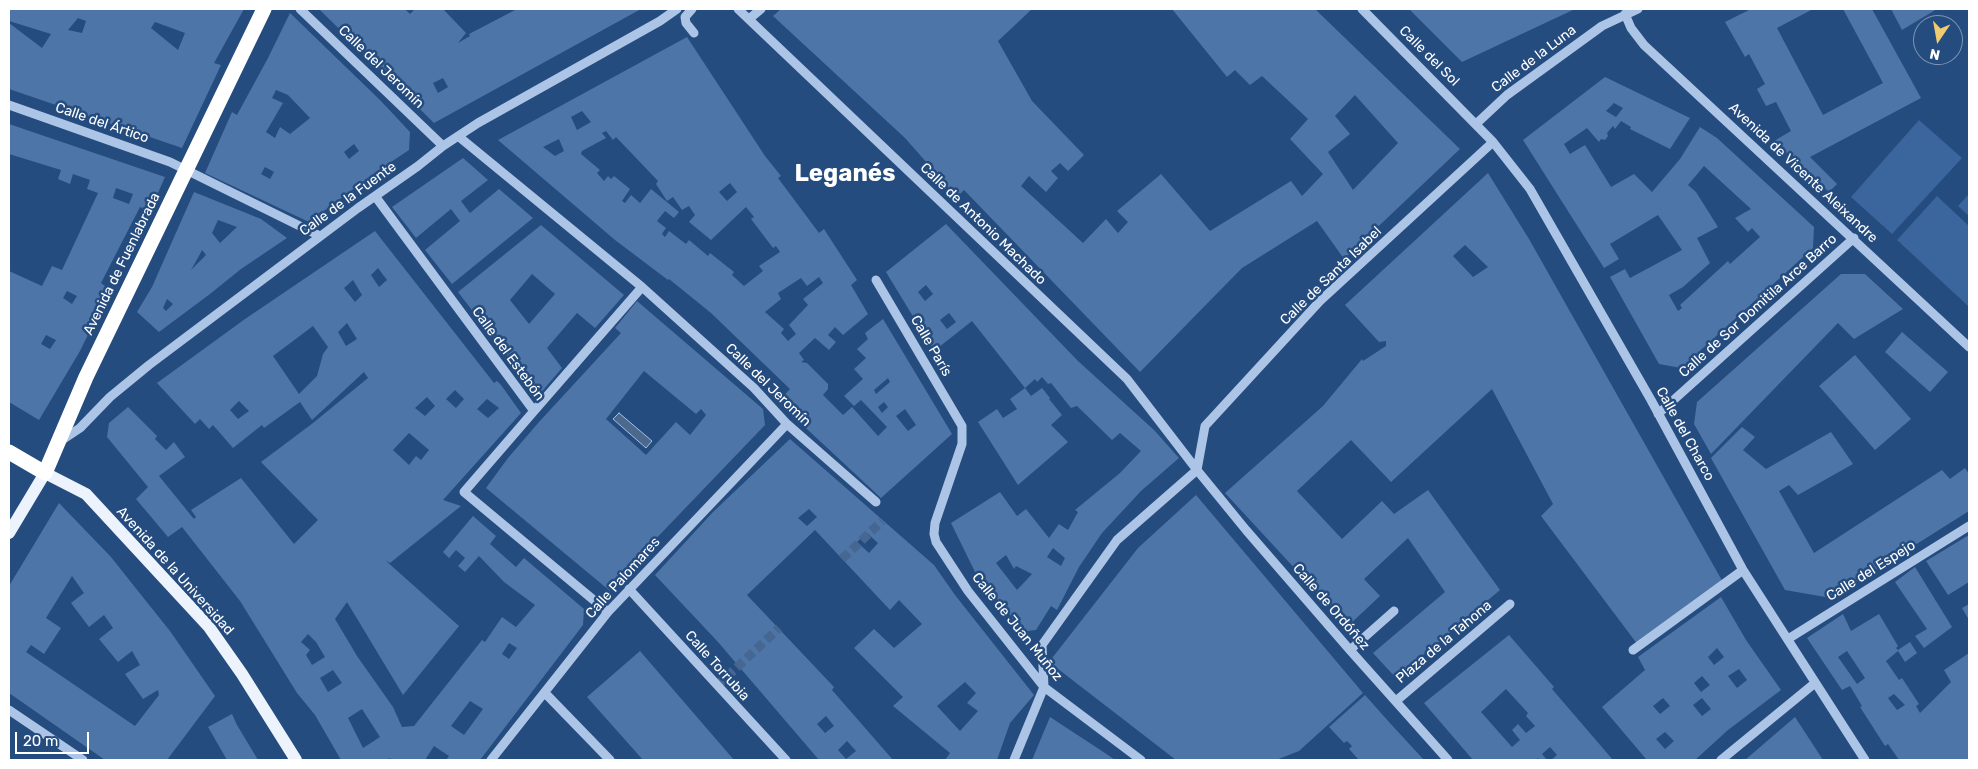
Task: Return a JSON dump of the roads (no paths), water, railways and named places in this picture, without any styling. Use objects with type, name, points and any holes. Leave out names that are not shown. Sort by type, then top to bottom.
[{"type":"highway","name":"Avenida de Fuenlabrada","points":[[45,473],[86,377],[264,9]]},
{"type":"highway","points":[[9,452],[45,473]]},
{"type":"main road","name":"Avenida de Fuenlabrada","points":[[9,533],[45,473]]},
{"type":"main road","name":"Avenida de la Universidad","points":[[45,473],[86,494],[209,627],[242,674],[296,760]]},
{"type":"street","name":"Calle del Jeromín","points":[[300,9],[443,146]]},
{"type":"street","name":"Calle de la Fuente","points":[[57,443],[80,428],[110,397],[149,365],[443,146],[478,123],[620,44],[667,17],[677,9]]},
{"type":"street","points":[[692,9],[685,17],[686,23],[694,33]]},
{"type":"street","name":"Calle de Antonio Machado","points":[[738,9],[1126,379],[1197,470]]},
{"type":"street","points":[[749,19],[761,9]]},
{"type":"street","name":"Calle del Sol","points":[[1362,9],[1476,124]]},
{"type":"street","name":"Calle de la Luna","points":[[1476,124],[1507,95],[1602,26],[1638,9]]},
{"type":"street","name":"Avenida de Vicente Aleixandre","points":[[1625,14],[1631,28],[1644,45],[1969,346]]},
{"type":"street","name":"Calle del Ártico","points":[[9,105],[157,157],[320,236]]},
{"type":"street","name":"Calle del Charco","points":[[1476,124],[1493,142],[1530,189],[1744,570],[1865,760]]},
{"type":"street","name":"Calle del Jeromín","points":[[458,136],[642,287],[754,388],[787,424],[876,502]]},
{"type":"street","name":"Calle de Santa Isabel","points":[[1197,470],[1205,426],[1320,301],[1493,142]]},
{"type":"street","name":"Calle del Estebón","points":[[375,196],[534,411],[464,492],[608,612]]},
{"type":"street","name":"Calle de Sor Domitila Arce Barro","points":[[1658,414],[1854,238]]},
{"type":"street","name":"Calle París","points":[[876,280],[962,426],[962,444],[935,523],[934,534]]},
{"type":"street","points":[[534,411],[642,287]]},
{"type":"street","name":"Calle Palomares","points":[[491,760],[608,612],[787,424]]},
{"type":"street","points":[[1014,760],[1044,687],[1042,645],[1117,540],[1197,470]]},
{"type":"street","name":"Calle de Ordóñez","points":[[1197,470],[1350,650],[1448,760]]},
{"type":"street","name":"Calle del Espejo","points":[[1788,639],[1969,526]]},
{"type":"street","name":"Calle de Juan Muñoz","points":[[934,534],[936,542],[968,591],[1044,687],[1141,760]]},
{"type":"street","points":[[1633,650],[1744,570]]},
{"type":"street","name":"Calle Torrubia","points":[[629,589],[783,759]]},
{"type":"street","name":"Plaza de la Tahona","points":[[1396,701],[1510,604]]},
{"type":"street","points":[[1350,650],[1394,611]]},
{"type":"street","points":[[1721,760],[1815,683]]},
{"type":"street","points":[[545,693],[610,760]]},
{"type":"street","points":[[9,710],[83,760]]},
{"type":"tunnel","points":[[842,559],[882,521]]},
{"type":"tunnel","points":[[717,686],[779,628]]},
{"type":"district","name":"Leganés","points":[[845,174]]}]
